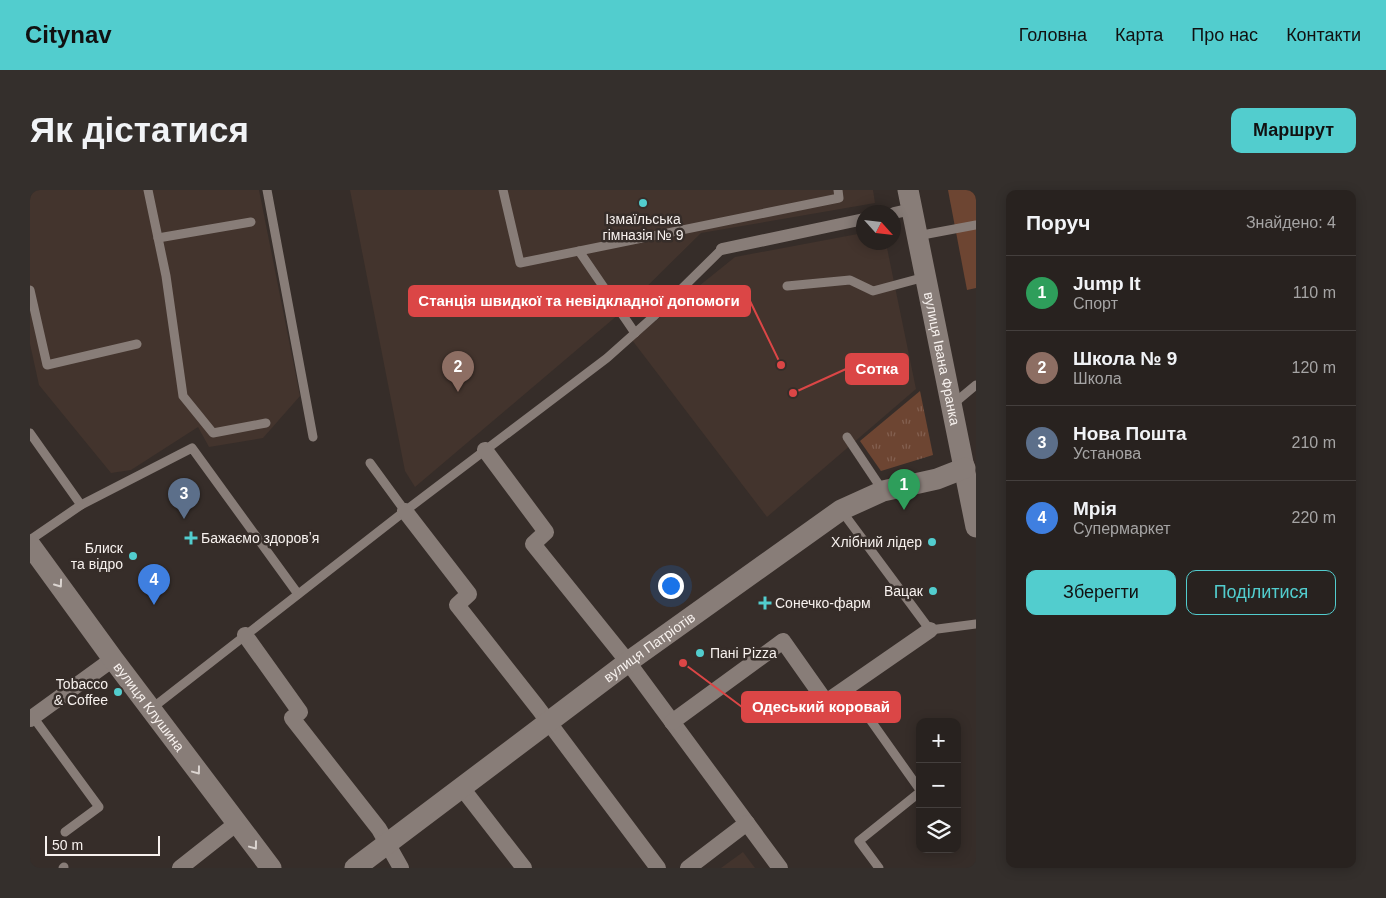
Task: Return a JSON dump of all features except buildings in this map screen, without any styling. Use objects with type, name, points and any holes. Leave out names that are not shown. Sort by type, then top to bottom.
[{"type":"street","name":"вулиця Івана Франка","points":[[905,204],[917,236],[952,405],[970,466],[976,527]]},
{"type":"street","points":[[722,249],[856,221]]},
{"type":"street","points":[[485,450],[546,532],[533,544],[628,662],[780,868]]},
{"type":"street","name":"вулиця Патріотів","points":[[355,868],[549,724],[628,662],[840,510],[883,491],[937,479],[970,466]]},
{"type":"street","points":[[405,511],[469,594],[456,604],[658,868]]},
{"type":"street","name":"вулиця Клушина","points":[[30,545],[113,660],[271,868]]},
{"type":"street","points":[[672,722],[783,641],[826,702],[930,630]]},
{"type":"street","points":[[245,634],[300,712],[292,718],[378,830],[401,868]]},
{"type":"street","points":[[31,718],[113,660]]},
{"type":"street","points":[[462,788],[524,868]]},
{"type":"street","points":[[180,868],[237,823]]},
{"type":"street","points":[[688,868],[746,823]]},
{"type":"lane","points":[[148,190],[158,238],[183,396],[213,434],[266,423]]},
{"type":"lane","points":[[267,190],[313,437]]},
{"type":"lane","points":[[503,190],[520,263],[839,198],[838,190]]},
{"type":"lane","points":[[158,238],[251,222]]},
{"type":"lane","points":[[917,236],[976,225]]},
{"type":"lane","points":[[151,710],[245,634],[607,358],[722,249]]},
{"type":"lane","points":[[579,251],[635,333]]},
{"type":"lane","points":[[787,286],[850,280],[873,291],[925,277]]},
{"type":"lane","points":[[30,290],[47,365],[137,344]]},
{"type":"lane","points":[[952,405],[976,385]]},
{"type":"lane","points":[[30,432],[81,505]]},
{"type":"lane","points":[[847,437],[883,491]]},
{"type":"lane","points":[[30,540],[81,505],[192,448],[298,594]]},
{"type":"lane","points":[[370,463],[405,511]]},
{"type":"lane","points":[[840,510],[930,630],[976,624]]},
{"type":"lane","points":[[847,687],[916,785]]},
{"type":"lane","points":[[31,718],[99,807],[65,832]]},
{"type":"lane","points":[[879,868],[859,841],[916,794]]},
{"type":"shaded area","points":[[30,190],[259,190],[300,396],[263,438],[209,447],[198,427],[131,470],[111,473],[39,385],[30,344]]},
{"type":"shaded area","points":[[350,190],[873,190],[875,203],[701,233],[619,314],[415,487],[405,471]]},
{"type":"shaded area","points":[[856,234],[856,250],[887,250],[916,389],[767,517],[632,340],[735,257]]},
{"type":"shaded area","points":[[743,852],[755,868],[721,868]]},
{"type":"green space","points":[[948,190],[976,190],[976,288],[967,290]]},
{"type":"green space","points":[[920,391],[933,455],[881,471],[860,441]]},
{"type":"place","name":"Ізмаїльська гімназія № 9","points":[[643,203]]},
{"type":"place","name":"Станція швидкої та невідкладної допомоги","points":[[781,365]]},
{"type":"place","name":"Школа № 9","points":[[458,392]]},
{"type":"place","name":"Сотка","points":[[793,393]]},
{"type":"place","name":"Jump It","points":[[904,510]]},
{"type":"place","name":"Нова Пошта","points":[[184,519]]},
{"type":"place","name":"Бажаємо здоровʼя","points":[[191,538]]},
{"type":"place","name":"Хлібний лідер","points":[[932,542]]},
{"type":"place","name":"Блиск та відро","points":[[133,556]]},
{"type":"place","name":"Вацак","points":[[933,591]]},
{"type":"place","name":"Сонечко-фарм","points":[[765,603]]},
{"type":"place","name":"Мрія","points":[[154,605]]},
{"type":"place","name":"Пані Pizza","points":[[700,653]]},
{"type":"place","name":"Одеський коровай","points":[[683,663]]},
{"type":"place","name":"Tobacco & Coffee","points":[[118,692]]}]
